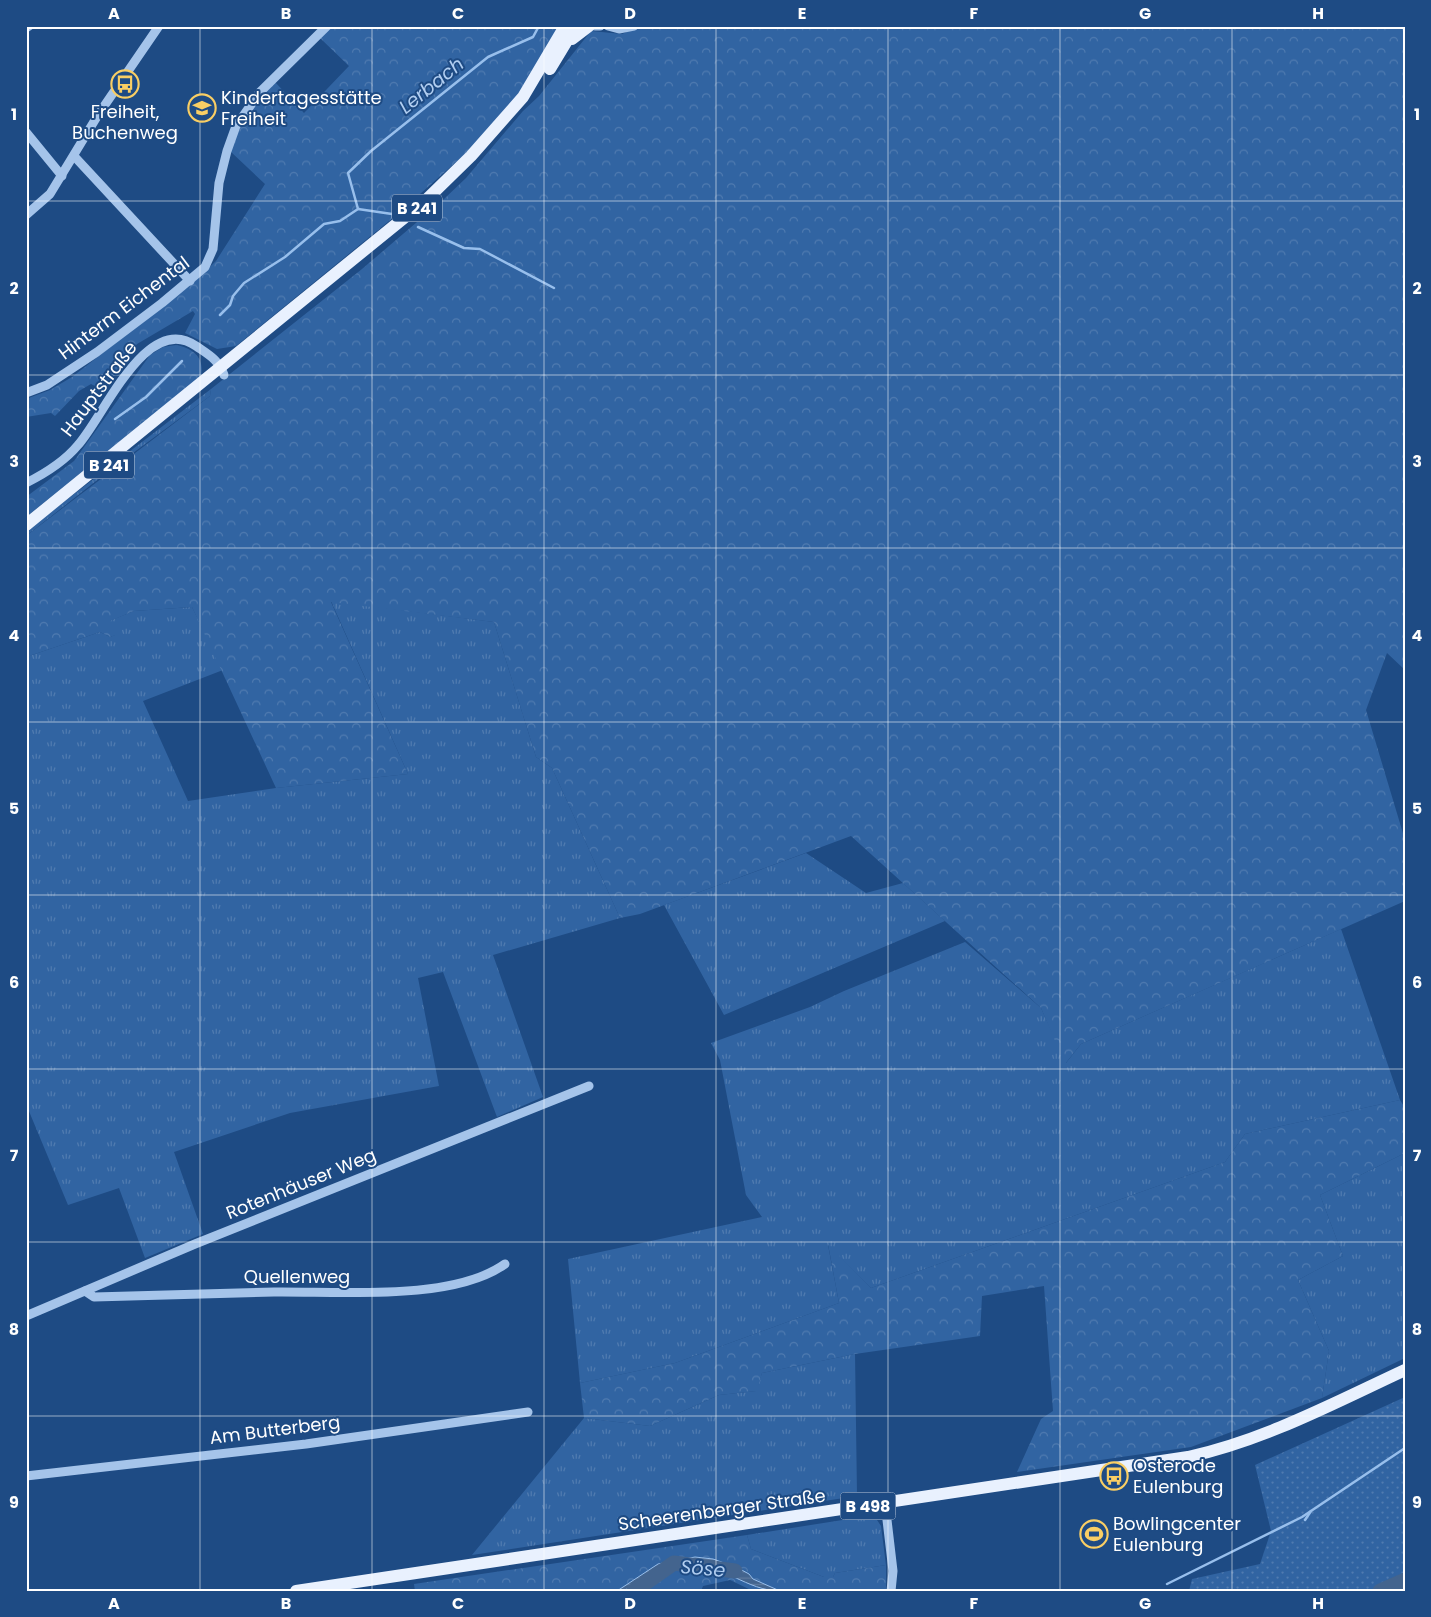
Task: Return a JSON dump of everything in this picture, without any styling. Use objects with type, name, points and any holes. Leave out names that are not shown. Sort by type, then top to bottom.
[{"type":"main road","name":"B 241","points":[[26,525],[77,484],[128,451],[221,371],[399,224],[472,156],[523,96],[565,26]]},
{"type":"main road","name":"B 241","points":[[221,371],[404,230],[458,182],[528,100],[576,26]]},
{"type":"main road","points":[[566,44],[589,26]]},
{"type":"main road","name":"Scheerenberger Straße","points":[[296,1591],[885,1507],[1160,1462],[1216,1451],[1277,1430],[1405,1370]]},
{"type":"street","points":[[26,215],[50,194],[115,90],[159,26]]},
{"type":"street","name":"Hinterm Eichental","points":[[26,393],[42,388],[66,374],[190,281],[205,267],[213,251],[219,183],[226,151],[236,126],[260,92],[327,26]]},
{"type":"street","points":[[608,26],[618,29],[634,26]]},
{"type":"street","points":[[26,132],[62,176]]},
{"type":"street","points":[[74,156],[190,281]]},
{"type":"street","name":"Hauptstraße","points":[[26,483],[54,467],[79,445],[132,368],[150,347],[163,340],[178,338],[189,342],[215,358],[221,371]]},
{"type":"street","name":"Rotenhäuser Weg","points":[[26,1316],[204,1240],[590,1086]]},
{"type":"street","name":"Quellenweg","points":[[85,1291],[94,1297],[394,1291],[447,1286],[495,1272],[506,1264]]},
{"type":"street","name":"Am Butterberg","points":[[26,1476],[306,1444],[528,1412]]},
{"type":"street","points":[[885,1507],[893,1571],[891,1591]]},
{"type":"green space","points":[[329,26],[560,26],[519,95],[481,140],[394,217],[236,346],[217,349],[185,333],[195,314],[193,311],[137,344],[103,390],[91,384],[79,391],[55,416],[51,413],[26,417],[26,399],[50,390],[72,377],[194,282],[216,261],[265,184],[230,151],[238,132],[248,114],[275,82],[304,113],[349,66],[320,38]]},
{"type":"green space","points":[[641,26],[1405,26],[1405,670],[1387,653],[1366,710],[1405,840],[1405,901],[1081,1044],[1065,1064],[1041,1008],[851,836],[640,914],[620,918],[552,768],[536,757],[494,622],[331,602],[408,774],[276,788],[192,607],[134,611],[110,621],[116,635],[110,637],[100,632],[26,657],[26,536],[210,396],[211,389],[362,269],[444,199],[466,178],[523,111],[539,96],[591,31],[622,34]]},
{"type":"green space","points":[[176,345],[192,351],[196,355],[201,364],[201,376],[26,517],[26,497],[74,461],[150,355],[163,347]]},
{"type":"green space","points":[[211,389],[210,396],[110,470],[26,536],[26,531]]},
{"type":"green space","points":[[331,601],[494,622],[536,757],[552,768],[620,918],[493,955],[543,1097],[497,1117],[443,972],[418,978],[439,1086],[290,1113],[174,1152],[203,1234],[145,1258],[119,1188],[68,1205],[26,1104],[26,657],[100,632],[110,637],[115,635],[109,621],[134,611],[192,607],[223,670],[143,701],[188,801],[276,788],[408,774]]},
{"type":"green space","points":[[806,853],[866,893],[903,883],[945,921],[724,1015],[664,905]]},
{"type":"green space","points":[[1341,929],[1400,1100],[1245,1134],[1225,1162],[871,1288],[828,1245],[839,1303],[675,1363],[580,1383],[568,1259],[762,1217],[746,1195],[720,1060],[711,1043],[810,1007],[844,991],[965,942],[1041,1008],[1066,1063],[1081,1044]]},
{"type":"green space","points":[[1400,1100],[1405,1108],[1405,1153],[1320,1195],[1343,1256],[1298,1280],[1329,1351],[1322,1398],[1191,1447],[1017,1472],[1041,1419],[1053,1411],[1044,1286],[982,1296],[980,1336],[855,1354],[762,1373],[757,1391],[719,1395],[650,1426],[584,1418],[580,1383],[675,1363],[839,1303],[828,1244],[871,1288],[1225,1162],[1245,1134]]},
{"type":"green space","points":[[1405,1153],[1405,1358],[1322,1398],[1329,1351],[1298,1280],[1343,1256],[1320,1195]]},
{"type":"green space","points":[[855,1354],[857,1496],[472,1555],[584,1418],[650,1426],[719,1395],[756,1391],[762,1373]]},
{"type":"green space","points":[[1405,1397],[1405,1578],[1378,1591],[1189,1591],[1192,1579],[1260,1564],[1271,1531],[1255,1465]]},
{"type":"green space","points":[[868,1516],[875,1517],[881,1526],[886,1565],[835,1573],[833,1577],[824,1577],[751,1549],[747,1535]]},
{"type":"green space","points":[[747,1535],[751,1549],[824,1577],[833,1577],[835,1573],[886,1565],[886,1591],[780,1591],[753,1579],[749,1574],[705,1558],[695,1557],[658,1564],[617,1591],[415,1591],[414,1584]]},
{"type":"green space","points":[[688,1565],[713,1567],[766,1591],[753,1591],[730,1580],[703,1586],[701,1591],[627,1591],[662,1570]]},
{"type":"shaded area","points":[[695,1557],[713,1559],[738,1568],[749,1574],[753,1579],[780,1591],[756,1587],[712,1568],[688,1565],[667,1569],[632,1587],[617,1591],[658,1564]]},
{"type":"waterway","name":"Lerbach","points":[[220,315],[230,305],[233,296],[244,283],[285,257],[324,224],[340,221],[358,209],[348,173],[371,151],[488,57],[533,37],[539,26]]},
{"type":"waterway","points":[[358,209],[392,214]]},
{"type":"waterway","points":[[418,227],[464,248],[480,249],[554,288]]},
{"type":"waterway","name":"Lerbach","points":[[115,419],[146,397],[182,361]]},
{"type":"waterway","points":[[1167,1584],[1302,1517],[1405,1448]]},
{"type":"waterway","points":[[1305,1520],[1311,1511]]},
{"type":"waterway","name":"Söse","points":[[634,1591],[674,1563],[735,1571]]},
{"type":"waterway","name":"Söse","points":[[1380,1591],[1405,1580]]},
{"type":"place","name":"Freiheit, Buchenweg","points":[[125,84]]},
{"type":"place","name":"Kindertagesstätte Freiheit","points":[[202,108]]},
{"type":"place","name":"Osterode Eulenburg","points":[[1114,1476]]},
{"type":"place","name":"Bowlingcenter Eulenburg","points":[[1094,1534]]}]
